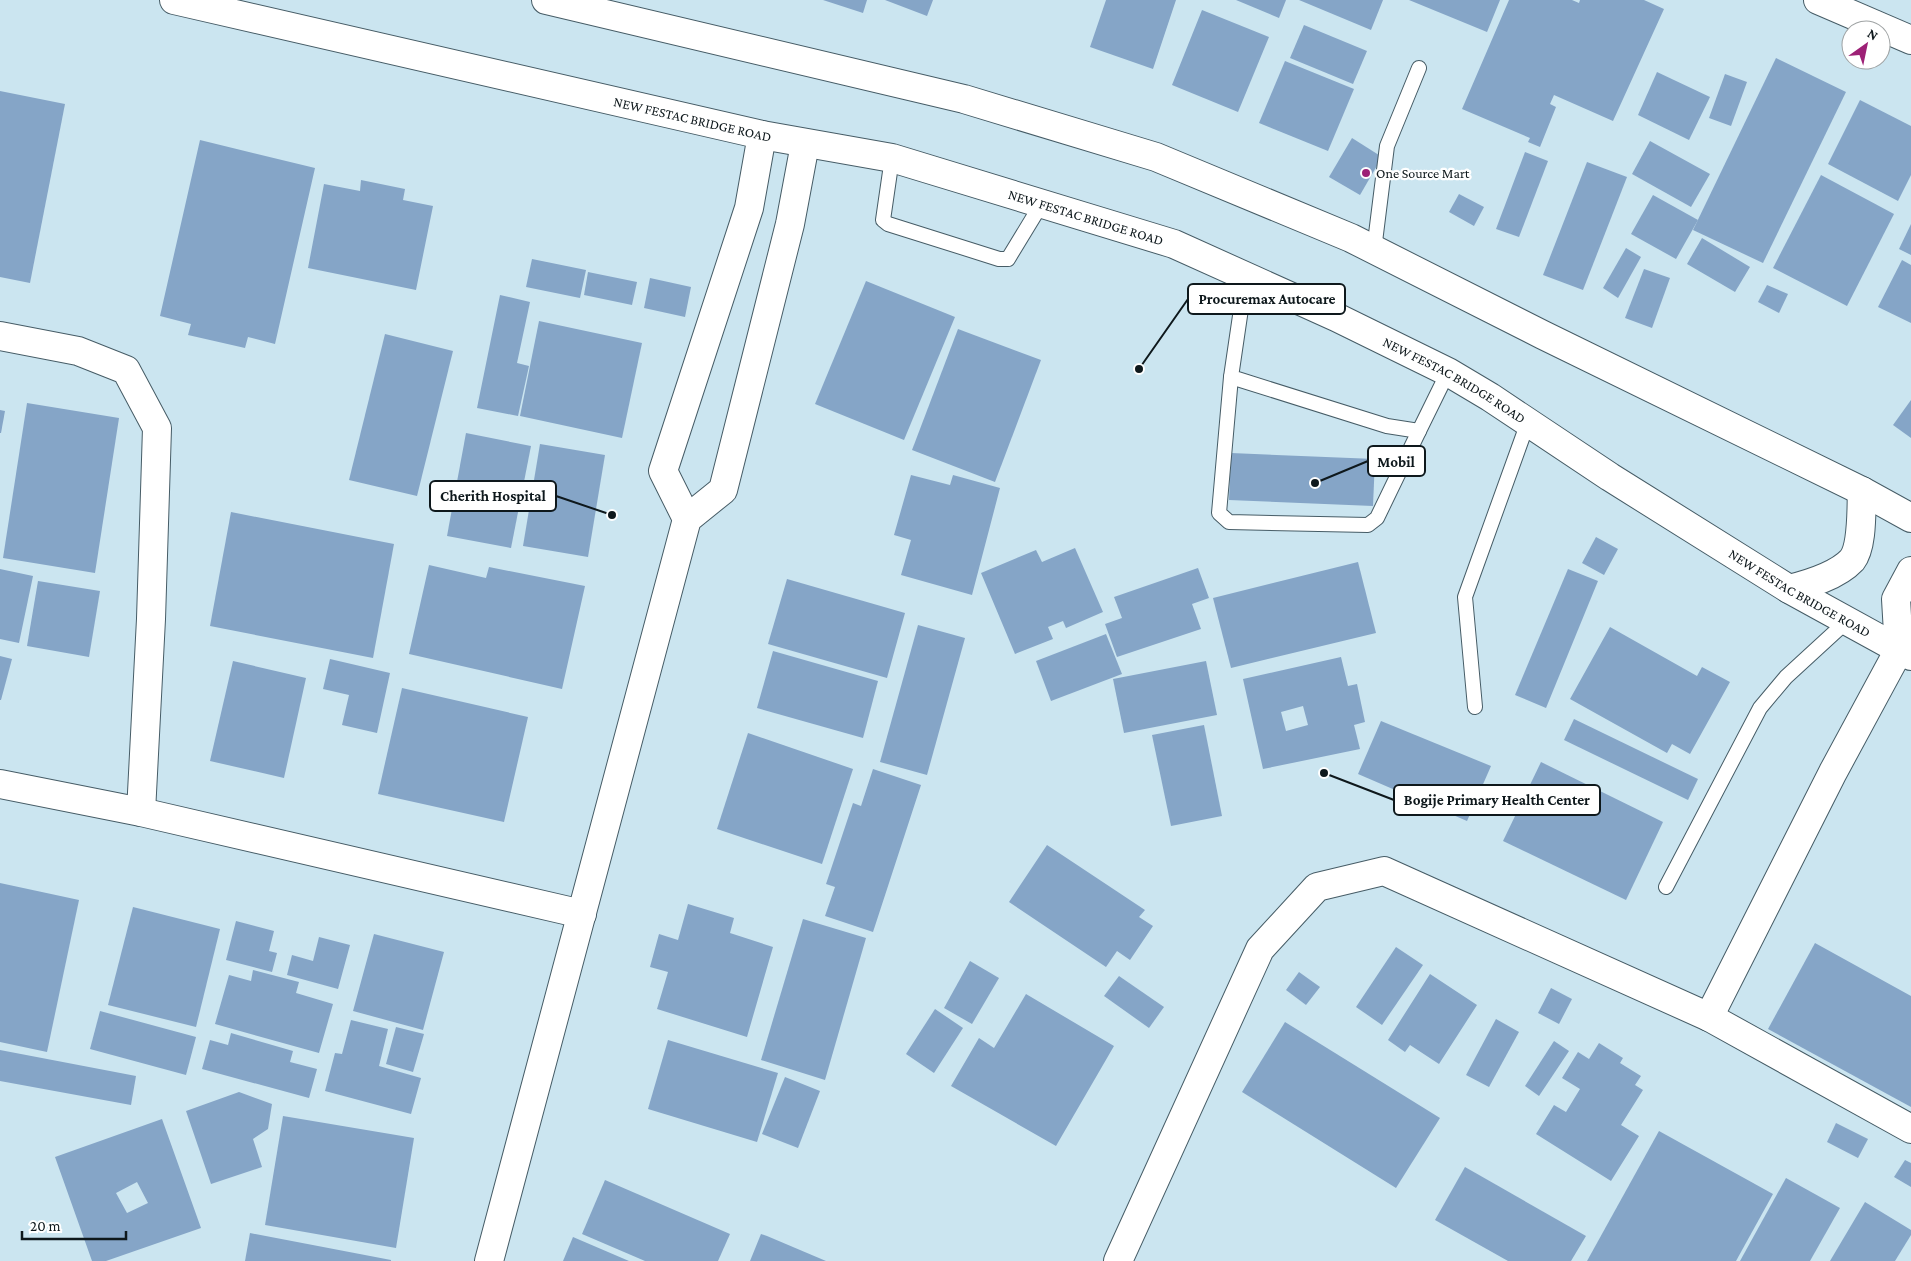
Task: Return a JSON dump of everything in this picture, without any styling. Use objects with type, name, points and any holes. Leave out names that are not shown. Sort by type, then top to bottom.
[{"type":"street","name":"NEW FESTAC BRIDGE ROAD","points":[[174,0],[762,135],[892,158],[1174,244],[1448,372],[1789,589],[1905,653]]},
{"type":"street","points":[[546,0],[964,100],[1165,161],[1374,250],[1552,340],[1862,491],[1911,518]]},
{"type":"street","points":[[1818,0],[1911,40]]},
{"type":"street","points":[[687,519],[663,471],[749,208],[762,135]]},
{"type":"street","points":[[489,1261],[687,519],[723,490],[790,224],[805,144]]},
{"type":"street","points":[[0,336],[78,351],[126,370],[157,428],[151,619],[141,812]]},
{"type":"street","points":[[1789,589],[1820,581],[1852,559],[1860,538],[1862,491]]},
{"type":"street","points":[[1710,1017],[1833,772],[1905,653],[1896,600],[1911,571]]},
{"type":"street","points":[[0,784],[141,812],[582,914]]},
{"type":"street","points":[[1118,1261],[1260,949],[1317,887],[1384,871],[1710,1017],[1911,1128]]},
{"type":"lane","points":[[1374,250],[1387,146],[1419,68]]},
{"type":"lane","points":[[892,158],[883,220],[888,224],[999,259],[1008,259],[1042,203]]},
{"type":"lane","points":[[1246,276],[1232,377],[1219,513],[1229,522],[1368,525],[1377,518],[1448,372]]},
{"type":"lane","points":[[1232,377],[1387,426],[1419,431]]},
{"type":"lane","points":[[1475,707],[1465,598],[1528,422]]},
{"type":"lane","points":[[1666,887],[1760,708],[1786,677],[1847,621]]},
{"type":"building","points":[[823,0],[867,0],[863,13]]},
{"type":"building","points":[[885,0],[933,0],[927,16]]},
{"type":"building","points":[[1106,0],[1176,0],[1153,69],[1090,47]]},
{"type":"building","points":[[1236,0],[1286,0],[1279,18]]},
{"type":"building","points":[[1299,0],[1383,0],[1371,30]]},
{"type":"building","points":[[1409,0],[1500,0],[1487,32]]},
{"type":"building","points":[[1509,0],[1572,0],[1579,3],[1580,0],[1644,0],[1664,9],[1613,121],[1554,95],[1550,104],[1556,107],[1540,147],[1528,142],[1530,138],[1462,109]]},
{"type":"building","points":[[1202,10],[1269,37],[1238,112],[1172,85]]},
{"type":"building","points":[[1304,25],[1367,51],[1353,84],[1290,58]]},
{"type":"building","points":[[1776,58],[1846,92],[1763,263],[1693,230]]},
{"type":"building","points":[[1285,61],[1354,89],[1328,151],[1259,123]]},
{"type":"building","points":[[1657,72],[1710,97],[1689,140],[1638,115]]},
{"type":"building","points":[[1725,74],[1747,82],[1731,126],[1709,118]]},
{"type":"building","points":[[0,91],[65,104],[30,283],[0,277]]},
{"type":"building","points":[[1860,100],[1911,126],[1911,175],[1898,201],[1828,164]]},
{"type":"building","points":[[1352,138],[1382,157],[1360,195],[1329,177]]},
{"type":"building","points":[[200,140],[315,168],[275,344],[248,337],[245,348],[188,335],[191,324],[160,316]]},
{"type":"building","points":[[1650,141],[1710,174],[1691,207],[1632,174]]},
{"type":"building","points":[[1525,152],[1548,161],[1519,237],[1496,229]]},
{"type":"building","points":[[1587,162],[1627,177],[1583,290],[1543,275]]},
{"type":"building","points":[[1821,175],[1894,214],[1847,306],[1773,268]]},
{"type":"building","points":[[361,180],[405,189],[403,200],[433,206],[416,290],[308,268],[324,184],[360,191]]},
{"type":"building","points":[[1459,194],[1484,207],[1474,226],[1449,212]]},
{"type":"building","points":[[1653,195],[1698,220],[1676,259],[1631,234]]},
{"type":"building","points":[[1911,224],[1911,255],[1899,249]]},
{"type":"building","points":[[1702,238],[1750,267],[1735,292],[1687,264]]},
{"type":"building","points":[[1626,248],[1641,257],[1618,298],[1603,288]]},
{"type":"building","points":[[532,259],[586,270],[580,298],[526,287]]},
{"type":"building","points":[[1902,260],[1911,265],[1911,323],[1878,307]]},
{"type":"building","points":[[1644,269],[1670,278],[1652,328],[1625,318]]},
{"type":"building","points":[[588,272],[637,282],[632,305],[584,295]]},
{"type":"building","points":[[650,278],[691,287],[685,317],[644,308]]},
{"type":"building","points":[[866,281],[955,317],[904,440],[815,404]]},
{"type":"building","points":[[1767,285],[1788,294],[1779,313],[1758,302]]},
{"type":"building","points":[[500,295],[530,302],[517,363],[529,366],[518,416],[477,408]]},
{"type":"building","points":[[539,321],[642,343],[622,438],[520,416]]},
{"type":"building","points":[[958,329],[1041,360],[995,482],[912,450]]},
{"type":"building","points":[[385,334],[453,351],[417,496],[349,480]]},
{"type":"building","points":[[1911,400],[1911,438],[1893,425]]},
{"type":"building","points":[[27,403],[119,418],[95,573],[3,558]]},
{"type":"building","points":[[0,410],[5,411],[1,433],[0,433]]},
{"type":"building","points":[[466,433],[531,446],[511,548],[447,536]]},
{"type":"building","points":[[540,444],[605,455],[588,557],[523,546]]},
{"type":"building","points":[[1231,453],[1375,459],[1373,506],[1229,500]]},
{"type":"building","points":[[911,475],[950,485],[953,475],[1000,488],[972,595],[901,575],[911,540],[894,535]]},
{"type":"building","points":[[231,512],[394,544],[373,658],[210,626]]},
{"type":"building","points":[[1596,537],[1618,549],[1604,575],[1582,563]]},
{"type":"building","points":[[1075,548],[1103,612],[1066,628],[1063,621],[1048,627],[1053,639],[1015,654],[981,573],[1036,550],[1042,562]]},
{"type":"building","points":[[1358,562],[1376,633],[1231,668],[1213,598]]},
{"type":"building","points":[[429,565],[486,578],[489,567],[585,586],[562,689],[409,654]]},
{"type":"building","points":[[1198,568],[1209,598],[1192,604],[1201,629],[1117,657],[1105,624],[1122,618],[1114,597]]},
{"type":"building","points":[[0,569],[33,576],[19,643],[0,639]]},
{"type":"building","points":[[1568,569],[1598,581],[1546,708],[1515,695]]},
{"type":"building","points":[[787,579],[905,613],[887,678],[768,644]]},
{"type":"building","points":[[38,581],[100,591],[89,657],[27,646]]},
{"type":"building","points":[[918,625],[965,638],[927,775],[880,762]]},
{"type":"building","points":[[1610,627],[1697,676],[1702,667],[1730,682],[1690,754],[1672,744],[1667,753],[1570,699]]},
{"type":"building","points":[[1106,634],[1122,674],[1051,701],[1036,661]]},
{"type":"building","points":[[773,651],[878,681],[863,738],[757,708]]},
{"type":"building","points":[[0,656],[12,659],[1,700],[0,700]]},
{"type":"building","points":[[1341,657],[1348,686],[1357,684],[1365,722],[1354,725],[1360,749],[1263,769],[1243,679]],"holes":[[[1303,706],[1308,725],[1286,731],[1281,712]]]},
{"type":"building","points":[[330,659],[390,673],[377,733],[342,725],[349,695],[323,689]]},
{"type":"building","points":[[233,661],[306,678],[284,778],[210,761]]},
{"type":"building","points":[[1206,661],[1217,715],[1124,733],[1113,679]]},
{"type":"building","points":[[402,688],[528,717],[504,822],[378,794]]},
{"type":"building","points":[[1574,719],[1698,779],[1688,800],[1564,740]]},
{"type":"building","points":[[1381,721],[1491,766],[1467,821],[1358,774]]},
{"type":"building","points":[[1204,725],[1222,816],[1171,826],[1152,735]]},
{"type":"building","points":[[748,733],[853,769],[822,864],[717,829]]},
{"type":"building","points":[[1541,762],[1663,822],[1626,900],[1503,841]]},
{"type":"building","points":[[873,769],[921,785],[873,932],[825,916],[835,887],[826,884],[853,803],[861,806]]},
{"type":"building","points":[[1047,845],[1145,910],[1139,917],[1153,926],[1130,960],[1117,951],[1106,967],[1009,902]]},
{"type":"building","points":[[0,883],[79,900],[47,1052],[0,1042]]},
{"type":"building","points":[[688,904],[734,918],[730,933],[773,947],[747,1037],[657,1009],[668,972],[650,967],[659,934],[678,940]]},
{"type":"building","points":[[133,907],[220,929],[196,1027],[108,1005]]},
{"type":"building","points":[[803,919],[866,938],[825,1080],[761,1060]]},
{"type":"building","points":[[236,921],[274,931],[269,951],[277,953],[272,972],[226,960]]},
{"type":"building","points":[[374,934],[444,952],[423,1030],[353,1011]]},
{"type":"building","points":[[319,937],[350,945],[338,989],[287,975],[292,955],[313,961]]},
{"type":"building","points":[[1815,943],[1911,996],[1911,1107],[1768,1029]]},
{"type":"building","points":[[1396,947],[1423,965],[1382,1025],[1356,1007]]},
{"type":"building","points":[[970,961],[999,978],[972,1024],[944,1008]]},
{"type":"building","points":[[253,970],[299,982],[296,993],[333,1004],[319,1053],[215,1024],[229,975],[251,981]]},
{"type":"building","points":[[1299,972],[1320,987],[1306,1005],[1286,990]]},
{"type":"building","points":[[1430,974],[1477,1005],[1439,1064],[1410,1045],[1405,1052],[1388,1040]]},
{"type":"building","points":[[1119,976],[1164,1007],[1149,1028],[1104,996]]},
{"type":"building","points":[[1551,988],[1572,999],[1559,1024],[1538,1013]]},
{"type":"building","points":[[1026,994],[1114,1046],[1056,1146],[951,1086],[979,1038],[994,1048]]},
{"type":"building","points":[[935,1009],[963,1028],[934,1073],[906,1054]]},
{"type":"building","points":[[100,1011],[196,1037],[186,1075],[90,1049]]},
{"type":"building","points":[[1496,1019],[1519,1032],[1489,1087],[1466,1075]]},
{"type":"building","points":[[351,1020],[388,1029],[379,1066],[421,1078],[411,1114],[325,1091],[335,1053],[342,1054]]},
{"type":"building","points":[[1285,1022],[1440,1118],[1396,1188],[1242,1092]]},
{"type":"building","points":[[396,1027],[424,1034],[413,1072],[386,1064]]},
{"type":"building","points":[[231,1033],[293,1051],[290,1062],[317,1069],[309,1098],[202,1069],[210,1040],[228,1045]]},
{"type":"building","points":[[668,1040],[778,1073],[757,1142],[648,1109]]},
{"type":"building","points":[[1554,1041],[1569,1051],[1539,1096],[1525,1086]]},
{"type":"building","points":[[1599,1043],[1623,1058],[1620,1063],[1641,1076],[1635,1085],[1643,1090],[1621,1125],[1639,1136],[1611,1181],[1536,1134],[1554,1105],[1566,1112],[1580,1089],[1562,1078],[1578,1052],[1589,1059]]},
{"type":"building","points":[[0,1050],[136,1076],[131,1105],[0,1081]]},
{"type":"building","points":[[785,1077],[820,1091],[798,1148],[762,1134]]},
{"type":"building","points":[[239,1092],[272,1104],[268,1129],[253,1139],[262,1167],[211,1184],[186,1111]]},
{"type":"building","points":[[283,1116],[414,1138],[396,1248],[265,1225]]},
{"type":"building","points":[[162,1119],[201,1228],[106,1261],[92,1261],[55,1157]],"holes":[[[137,1182],[148,1203],[127,1213],[116,1193]]]},
{"type":"building","points":[[1836,1123],[1868,1139],[1858,1158],[1827,1142]]},
{"type":"building","points":[[1659,1131],[1773,1194],[1736,1261],[1587,1261]]},
{"type":"building","points":[[1905,1160],[1911,1163],[1911,1187],[1894,1177]]},
{"type":"building","points":[[1465,1167],[1586,1236],[1571,1261],[1508,1261],[1435,1220]]},
{"type":"building","points":[[1786,1178],[1840,1208],[1810,1261],[1740,1261]]},
{"type":"building","points":[[605,1180],[730,1234],[718,1261],[645,1261],[582,1234]]},
{"type":"building","points":[[1865,1202],[1911,1230],[1911,1235],[1895,1261],[1830,1261]]},
{"type":"building","points":[[250,1233],[391,1260],[391,1261],[245,1261]]},
{"type":"building","points":[[761,1234],[767,1236],[826,1261],[750,1261]]},
{"type":"building","points":[[573,1237],[629,1261],[563,1261]]},
{"type":"place","name":"One Source Mart","points":[[1366,173]]},
{"type":"place","name":"Procuremax Autocare","points":[[1139,369]]},
{"type":"place","name":"Mobil","points":[[1315,483]]},
{"type":"place","name":"Cherith Hospital","points":[[612,515]]},
{"type":"place","name":"Bogije Primary Health Center","points":[[1324,773]]}]
